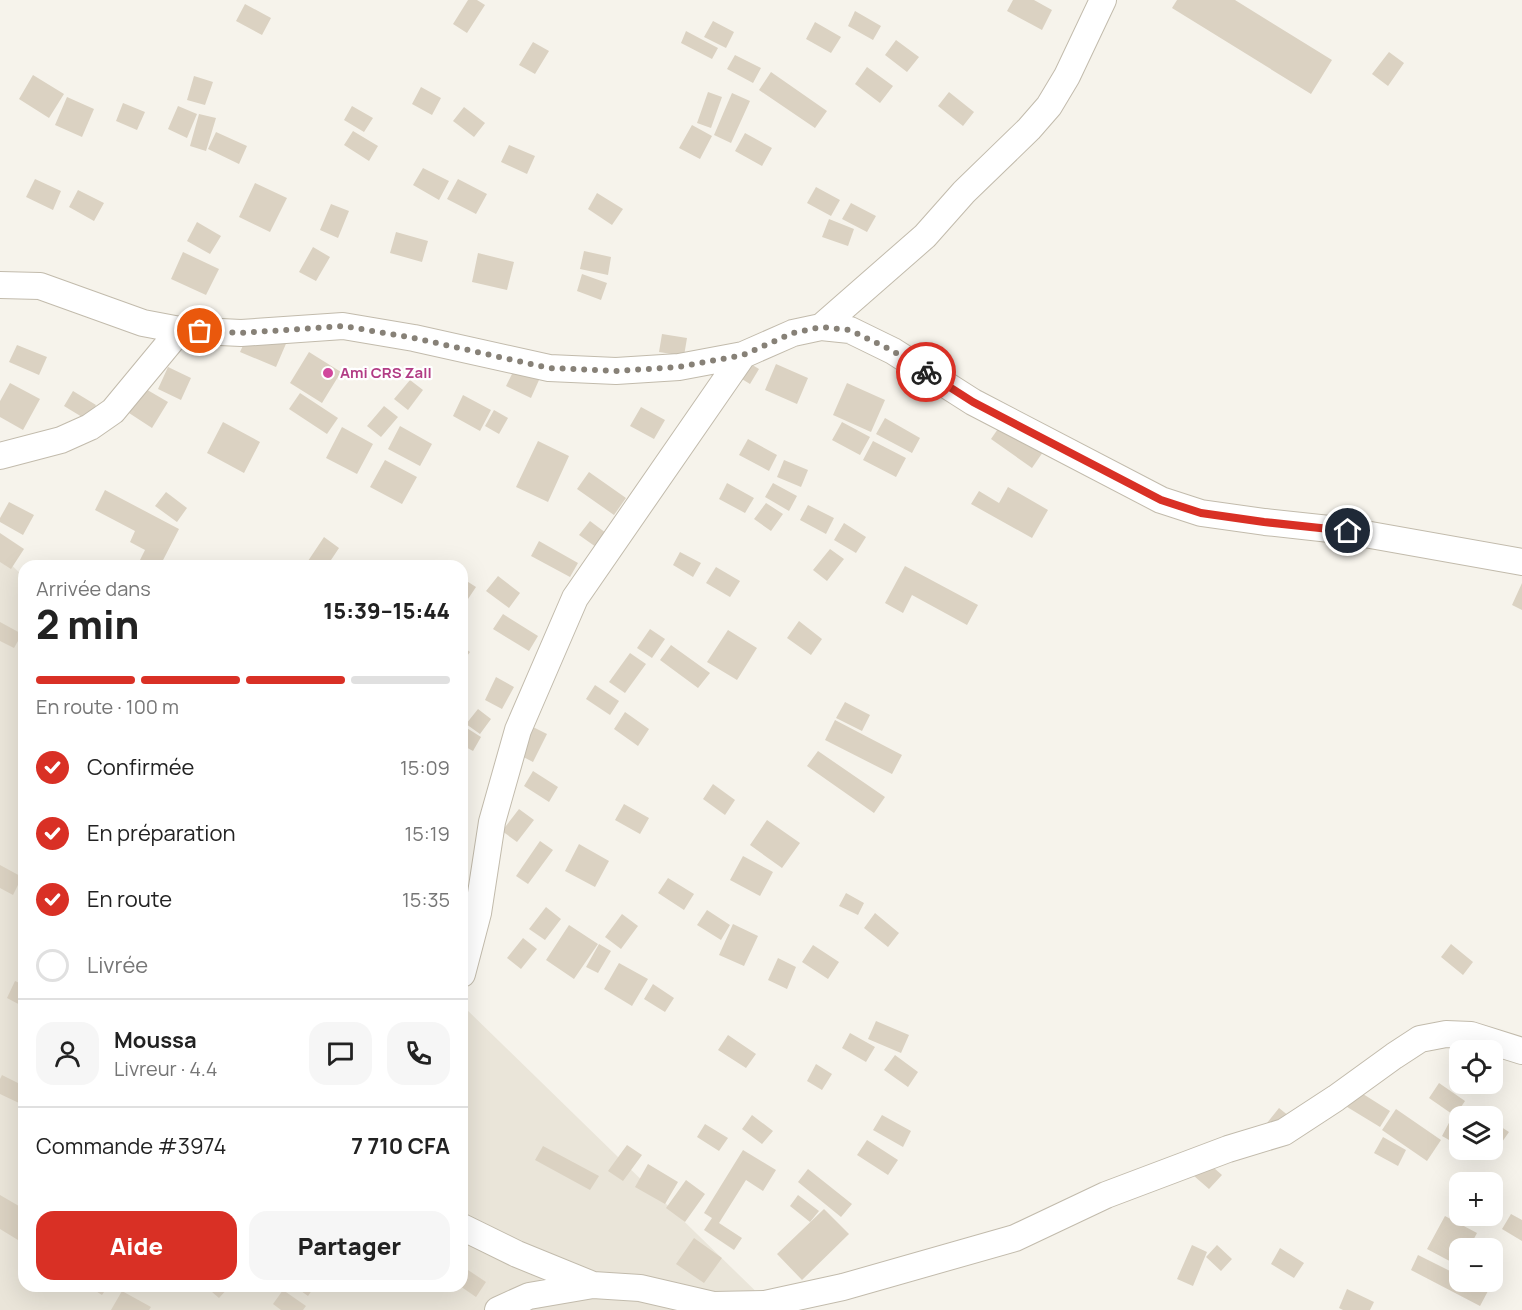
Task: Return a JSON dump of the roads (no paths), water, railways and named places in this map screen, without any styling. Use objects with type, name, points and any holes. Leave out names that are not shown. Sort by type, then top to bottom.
[{"type":"street","points":[[821,327],[925,236],[964,192],[1029,129],[1049,106],[1067,76],[1103,0]]},
{"type":"street","points":[[0,285],[40,286],[143,322],[180,330],[241,333],[343,326],[414,338],[549,368],[616,371],[679,367],[743,355],[793,333],[821,327],[850,330],[893,351],[973,402],[1161,500],[1201,513],[1348,531],[1522,562]]},
{"type":"street","points":[[0,456],[61,440],[90,427],[113,411],[180,330]]},
{"type":"street","points":[[468,951],[478,913],[492,822],[518,730],[575,598],[743,355]]},
{"type":"street","points":[[498,1310],[529,1296],[593,1285],[640,1288],[713,1305],[765,1304],[843,1287],[1015,1238],[1106,1195],[1228,1149],[1284,1132],[1420,1039],[1446,1034],[1471,1035],[1522,1051]]},
{"type":"street","points":[[468,1230],[517,1254],[593,1285]]},
{"type":"place","name":"Ami CRS Zall","points":[[328,373]]}]
